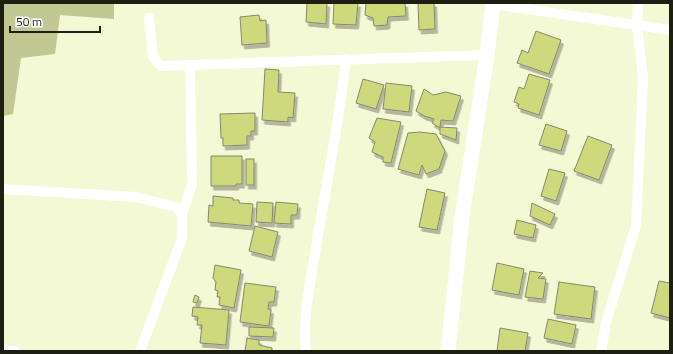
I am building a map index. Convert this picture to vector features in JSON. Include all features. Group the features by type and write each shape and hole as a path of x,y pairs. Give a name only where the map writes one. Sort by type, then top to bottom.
{"street":[{"path":"601,351 606,323 636,225 643,78 637,25 638,3"},
{"path":"448,351 462,217 487,55 493,4 670,30"},
{"path":"149,18 153,57 161,66 487,55"},
{"path":"306,351 304,336 311,278 324,195 340,115 346,59"},
{"path":"140,351 182,238 182,214 192,184 190,65"},
{"path":"3,189 136,196 176,207 182,214"},
{"path":"3,350 15,351"}],"green space":[{"path":"3,3 114,3 114,19 60,15 55,54 21,58 13,114 3,116"}],"building":[{"path":"307,3 327,3 326,24 306,22"},
{"path":"334,3 358,3 356,25 333,24"},
{"path":"366,3 405,3 406,16 388,17 387,25 374,26 373,18 365,15"},
{"path":"418,3 434,3 435,29 419,30"},
{"path":"259,15 260,21 266,20 267,43 242,45 240,17"},
{"path":"536,31 561,40 549,74 517,63 522,50 528,53"},
{"path":"265,69 279,70 278,92 295,93 293,118 288,117 288,122 262,120"},
{"path":"529,74 550,80 539,115 518,108 519,104 514,102 519,87 524,89"},
{"path":"363,79 384,85 376,109 356,103"},
{"path":"386,83 412,86 409,112 383,109"},
{"path":"424,89 433,95 446,92 461,96 453,121 441,120 440,127 438,127 432,123 434,119 424,116 416,111"},
{"path":"255,113 255,131 251,131 251,136 247,136 247,145 223,146 223,138 221,138 220,114"},
{"path":"377,118 401,122 391,163 383,162 383,157 372,152 375,142 369,138"},
{"path":"546,124 567,131 561,151 539,145"},
{"path":"440,127 457,128 456,140 440,134"},
{"path":"420,132 436,134 445,151 439,169 426,174 422,165 419,175 398,169 408,133"},
{"path":"588,136 612,145 599,180 574,171"},
{"path":"211,156 242,156 242,184 236,184 236,186 211,186"},
{"path":"246,159 254,159 254,185 246,185"},
{"path":"549,169 565,173 556,201 541,196"},
{"path":"427,189 445,193 437,230 419,227"},
{"path":"213,196 233,198 233,200 239,200 239,203 253,204 251,226 208,222 209,205 213,206"},
{"path":"257,202 273,203 272,223 256,222"},
{"path":"276,202 298,204 297,215 291,215 291,224 274,223"},
{"path":"532,203 555,214 550,225 530,216"},
{"path":"517,220 536,225 533,238 514,234"},
{"path":"255,226 278,232 272,257 249,251"},
{"path":"497,263 524,269 519,295 492,290"},
{"path":"215,265 241,270 234,308 219,305 220,297 217,297 218,291 215,290 216,282 213,278"},
{"path":"530,271 543,273 538,278 546,279 543,299 525,297"},
{"path":"659,281 670,283 670,318 651,313"},
{"path":"559,282 595,287 591,319 554,314"},
{"path":"245,283 276,287 274,302 269,302 268,309 271,310 269,326 240,322"},
{"path":"195,295 199,297 197,303 193,302"},
{"path":"193,307 229,310 226,345 200,343 202,325 197,325 198,317 192,316"},
{"path":"548,319 576,325 572,344 544,338"},
{"path":"249,327 274,328 273,337 249,336"},
{"path":"500,328 528,333 525,351 497,351"},
{"path":"247,338 259,340 259,345 272,348 272,351 245,351"}]}
